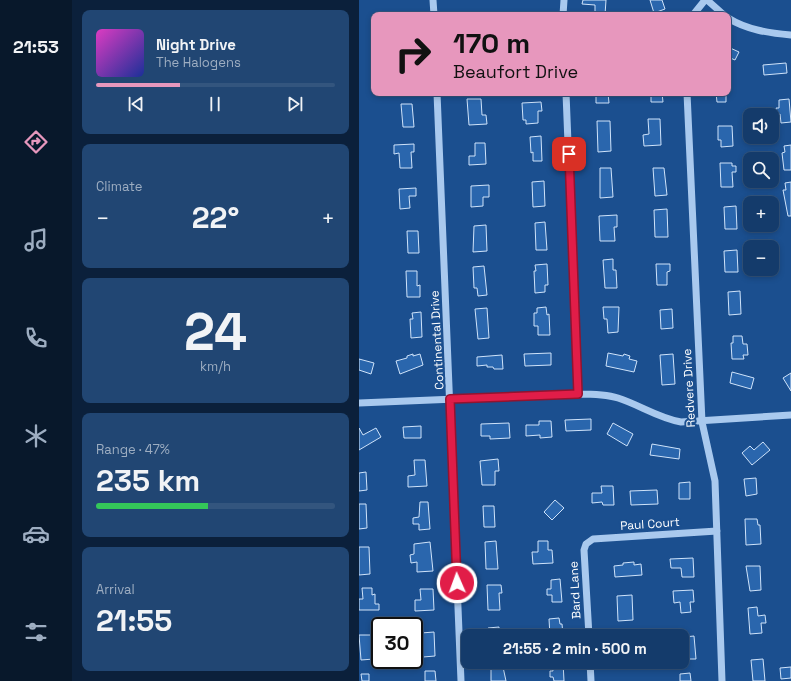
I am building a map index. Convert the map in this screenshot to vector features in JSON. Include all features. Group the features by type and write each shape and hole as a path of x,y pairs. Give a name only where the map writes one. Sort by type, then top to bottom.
{"street":[{"path":"433,0 434,12"},
{"path":"563,12 564,0"},
{"path":"696,12 706,0 720,12"},
{"path":"731,20 753,29 791,35"},
{"name":"Continental Drive","path":"437,96 461,681"},
{"path":"566,96 578,394"},
{"name":"Redvere Drive","path":"687,96 702,422 715,481 722,681"},
{"path":"359,403 578,394 602,395 618,398 666,419 681,422 702,422 791,415"},
{"name":"Paul Court","path":"586,544 593,539 717,531"},
{"name":"Bard Lane","path":"586,544 589,629"},
{"path":"590,669 591,681"}],"building":[{"path":"583,0 606,0 605,12 595,12 595,5 582,4"},
{"path":"650,0 662,0 665,9 654,12"},
{"path":"731,48 739,52 735,60 731,58"},
{"path":"786,63 787,73 764,75 763,65"},
{"path":"596,96 608,96 609,103 596,103"},
{"path":"651,96 662,96 663,102 651,102"},
{"path":"716,96 726,96 726,102 717,102"},
{"path":"467,99 481,99 482,115 486,115 487,124 469,125"},
{"path":"789,99 791,122 781,123 779,114 779,100"},
{"path":"541,102 542,111 538,111 538,123 526,124 526,120 523,120 522,103"},
{"path":"401,104 412,104 414,127 403,127"},
{"path":"648,119 660,119 661,145 644,146 643,135 649,134"},
{"path":"597,121 610,121 611,151 598,152"},
{"path":"718,126 732,126 733,146 721,147 721,140 718,140"},
{"path":"541,136 542,161 533,161 530,137"},
{"path":"475,143 485,143 486,164 469,165 469,156 475,156"},
{"path":"414,144 414,152 411,152 412,168 400,168 399,153 394,154 394,145"},
{"path":"791,145 791,170 784,170 782,153 785,152 784,146"},
{"path":"720,163 732,163 732,166 736,166 736,172 732,172 733,187 721,187"},
{"path":"600,168 611,168 613,197 600,198"},
{"path":"653,168 664,168 667,195 655,196"},
{"path":"544,181 545,206 533,207 532,182"},
{"path":"791,182 791,216 788,216 783,190 786,190 785,183"},
{"path":"489,185 489,197 483,197 483,206 471,207 471,186"},
{"path":"416,188 416,196 409,196 410,208 400,209 399,189"},
{"path":"736,206 737,229 725,229 724,207"},
{"path":"667,209 668,237 655,237 654,210"},
{"path":"617,215 617,227 614,227 615,241 600,241 599,216"},
{"path":"545,222 547,250 536,250 535,223"},
{"path":"486,225 487,251 473,252 474,226"},
{"path":"407,231 418,231 419,253 408,253"},
{"path":"737,250 738,272 725,272 724,251"},
{"path":"613,259 613,270 616,270 617,288 605,288 603,260"},
{"path":"547,264 548,285 545,285 545,292 535,293 535,265"},
{"path":"656,264 670,264 670,271 667,272 667,285 657,285"},
{"path":"484,266 487,295 478,296 477,288 474,288 473,267"},
{"path":"406,271 417,271 417,286 420,285 420,297 407,297"},
{"path":"740,291 741,314 729,315 728,292"},
{"path":"546,307 547,315 549,314 550,335 538,335 538,326 534,326 534,313 537,313 537,308"},
{"path":"603,307 619,307 618,332 608,333 607,319 604,319"},
{"path":"487,308 489,338 478,339 475,309"},
{"path":"672,309 673,328 661,329 660,310"},
{"path":"421,312 422,337 411,338 410,319 413,319 412,313"},
{"path":"733,336 742,336 743,344 747,344 748,355 743,355 744,359 732,359 731,343 733,343"},
{"path":"551,353 551,365 525,366 524,354"},
{"path":"608,353 623,356 624,354 630,356 629,359 637,361 634,372 606,366"},
{"path":"413,354 413,356 420,354 423,365 400,374 396,361 407,358 407,356"},
{"path":"673,354 675,384 662,385 660,355"},
{"path":"502,355 503,369 494,369 493,367 487,367 487,365 477,366 477,357"},
{"path":"359,359 374,363 371,374 359,370"},
{"path":"732,372 754,378 751,389 730,383"},
{"path":"791,373 791,391 783,378"},
{"path":"591,419 591,430 566,431 565,420"},
{"path":"539,421 551,421 552,437 540,438 540,435 526,436 526,425 539,425"},
{"path":"509,423 510,438 490,439 490,436 481,436 481,424"},
{"path":"613,423 633,434 627,446 607,434"},
{"path":"421,426 421,438 404,438 403,427"},
{"path":"359,428 363,435 376,428 381,437 359,450"},
{"path":"763,442 770,450 752,465 742,453 750,446 754,450"},
{"path":"652,444 680,449 679,459 650,455"},
{"path":"498,459 499,471 495,471 495,485 482,485 480,461"},
{"path":"414,460 425,460 427,486 408,487 408,476 415,475"},
{"path":"366,472 367,490 359,491 359,473"},
{"path":"756,478 757,494 746,496 744,479"},
{"path":"690,482 690,499 679,499 679,483"},
{"path":"601,486 613,486 614,505 603,505 602,502 592,503 592,493 602,493"},
{"path":"657,490 658,504 631,505 630,491"},
{"path":"555,500 564,508 552,520 544,512"},
{"path":"420,502 428,502 430,529 419,530 419,524 413,524 413,518 419,517"},
{"path":"359,504 366,504 367,528 359,529"},
{"path":"483,506 494,506 495,527 484,527"},
{"path":"745,519 757,519 758,525 760,525 761,544 746,545"},
{"path":"496,541 498,569 486,569 485,542"},
{"path":"538,541 548,541 548,550 552,550 553,563 533,564 532,552 538,552"},
{"path":"430,542 433,571 417,572 417,562 411,563 410,555 414,554 414,544"},
{"path":"359,547 369,547 370,574 359,575"},
{"path":"693,558 694,577 682,577 681,568 671,568 670,559"},
{"path":"634,562 634,565 641,564 642,575 615,577 614,566"},
{"path":"746,566 760,566 761,590 750,591"},
{"path":"560,579 562,602 552,602 552,595 547,595 547,589 551,589 551,580"},
{"path":"487,585 501,585 502,593 499,593 500,610 488,610"},
{"path":"362,588 372,588 372,595 375,594 375,604 379,604 379,610 359,610 359,599 363,599"},
{"path":"420,589 433,589 434,610 415,611 415,600 421,600"},
{"path":"693,590 694,602 690,602 691,612 681,613 680,602 674,603 673,591"},
{"path":"632,595 633,620 618,621 617,596"},
{"path":"757,607 758,616 765,615 766,623 761,623 762,633 750,634 748,608"},
{"path":"559,618 562,629 550,629 549,619"},
{"path":"499,627 499,629 488,629"},
{"path":"434,632 435,656 423,657 423,633"},
{"path":"359,635 371,635 371,659 361,660"},
{"path":"689,636 694,636 696,659 689,659"},
{"path":"763,659 765,681 753,681 751,660"},
{"path":"791,667 791,678 781,679 780,668"},
{"path":"491,669 503,669 506,681 491,681"},
{"path":"553,669 563,669 564,681 554,681 553,677 550,677 550,671 553,671"},
{"path":"425,671 435,671 436,681 425,681"},
{"path":"690,673 691,681 680,681 680,674"},
{"path":"361,674 369,674 369,681 362,681"}],"route":[{"path":"457,583 450,399 578,394 569,154"}]}
